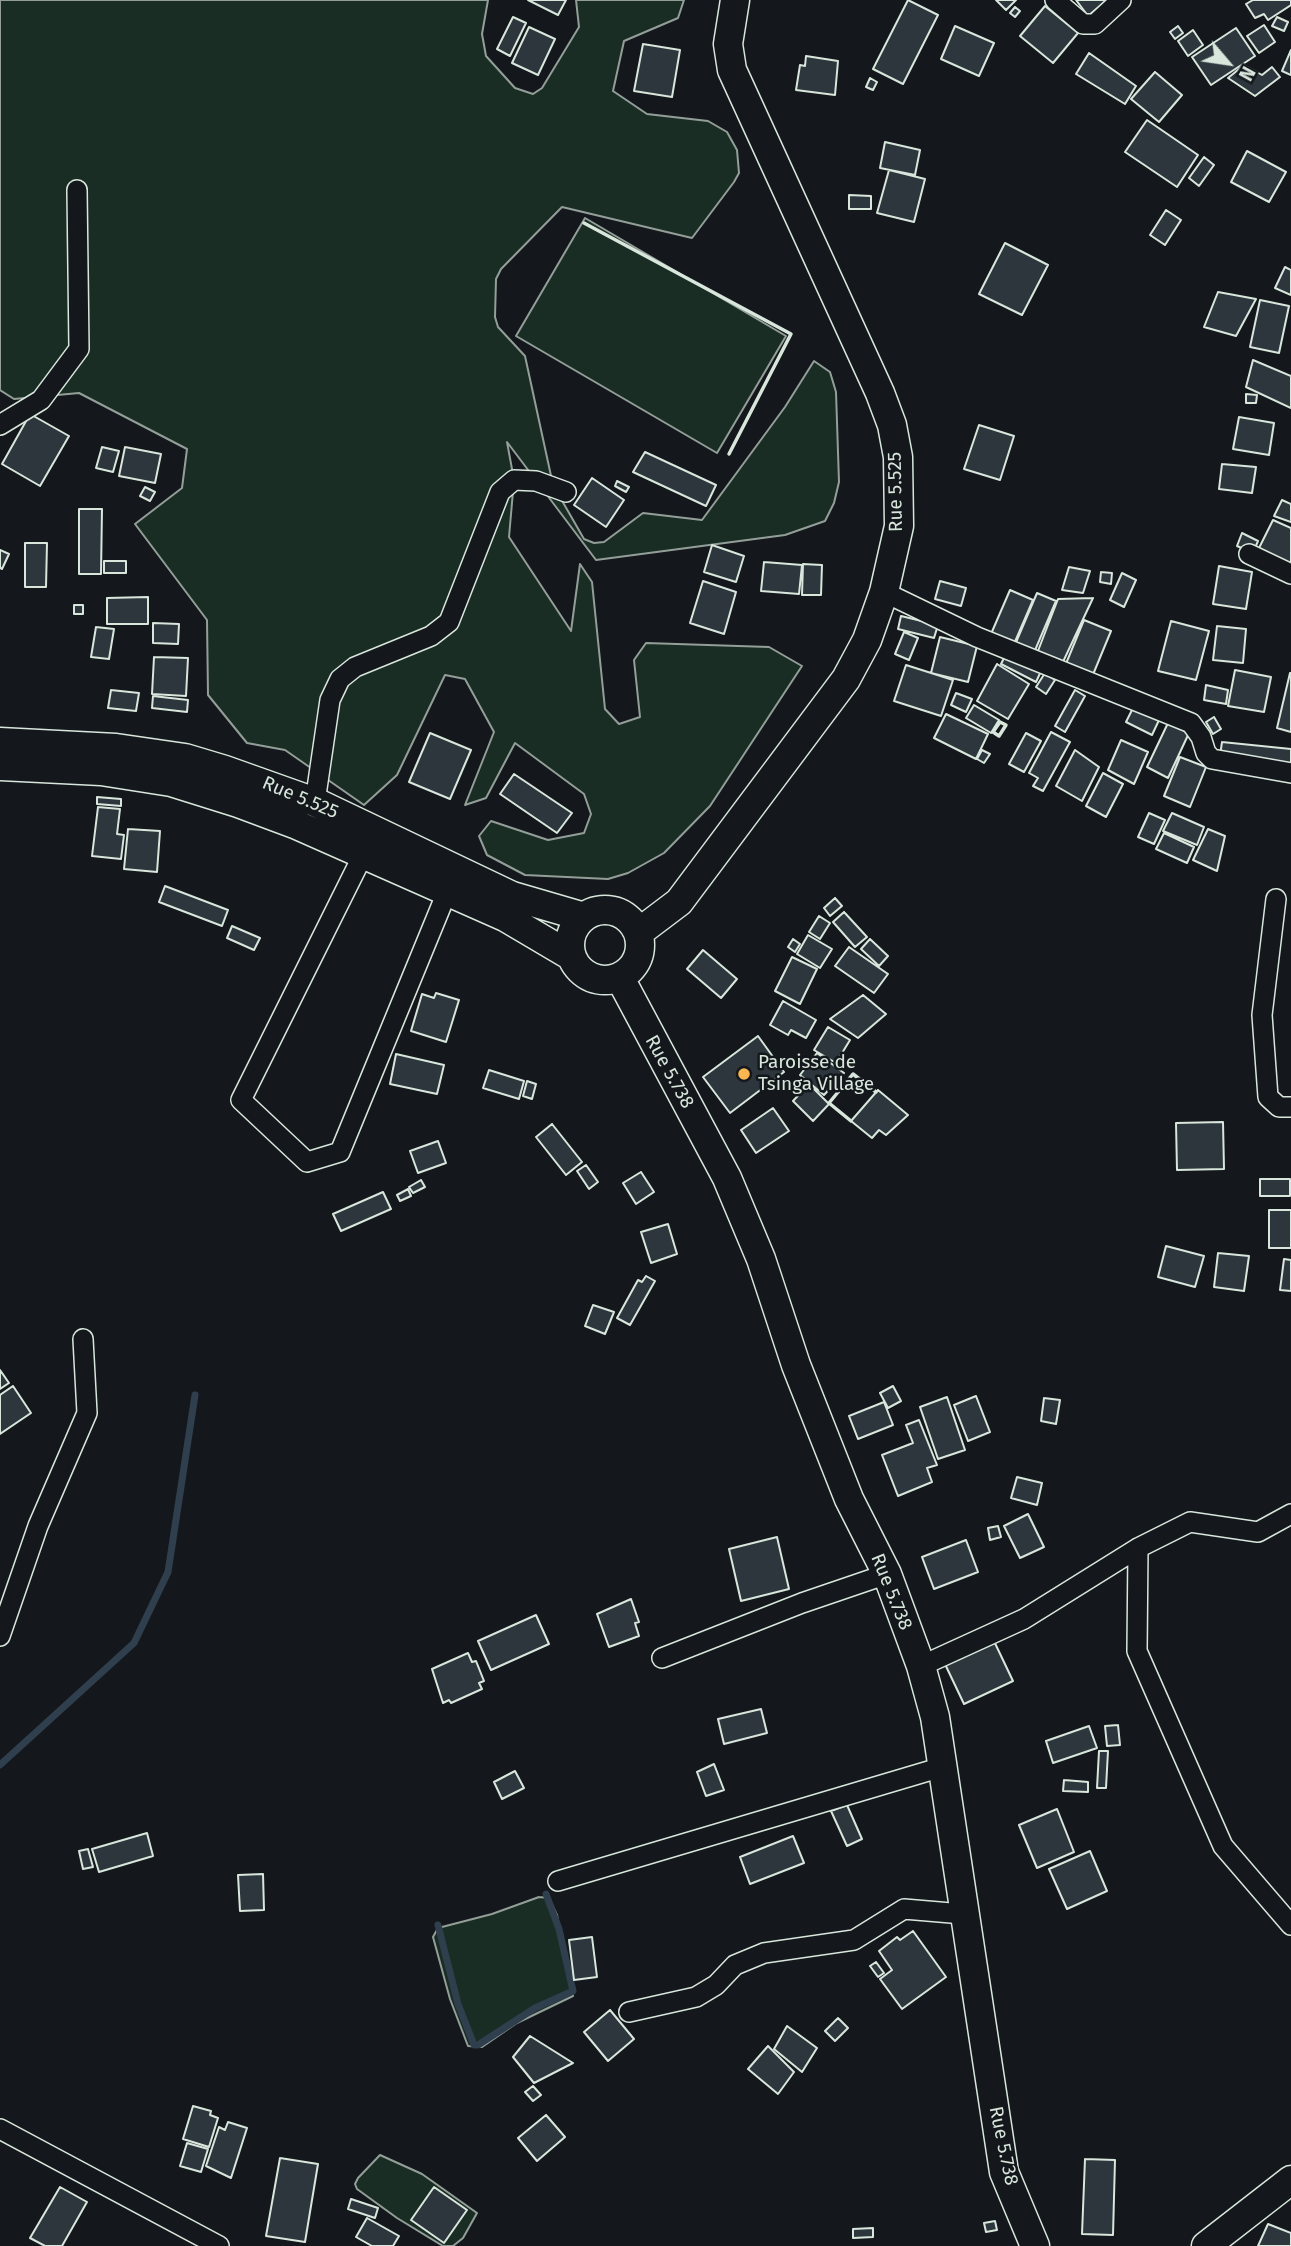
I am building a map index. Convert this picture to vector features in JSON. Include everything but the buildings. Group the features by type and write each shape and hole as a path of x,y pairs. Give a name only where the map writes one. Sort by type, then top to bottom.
{"street":[{"name":"Rue 5.525","path":"638,933 679,902 846,679 867,640 884,592 899,526 898,457 892,425 854,331 732,71 728,44 735,0"},
{"path":"1055,0 1083,24 1095,24 1121,0"},
{"path":"0,425 41,400 79,349 77,190"},
{"path":"315,802 330,700 340,679 355,667 431,636 449,622 489,514 500,492 514,480 536,481 566,492"},
{"path":"1249,554 1291,574"},
{"path":"884,592 977,637 1191,723 1212,760 1291,774"},
{"name":"Rue 5.525","path":"0,742 105,747 185,758 260,781 315,802 512,896 584,917"},
{"name":"Rue 5.525","path":"0,766 101,771 171,782 297,825 505,918 571,956"},
{"path":"363,855 240,1100 307,1162 340,1152 447,892"},
{"path":"1276,898 1262,1015 1268,1097 1279,1107 1291,1107"},
{"path":"604,910 625,916 638,933 639,954 629,972 620,978 597,981 586,976 571,956 571,935 584,917 604,910"},
{"name":"Rue 5.738","path":"620,978 727,1178 761,1259 796,1365 849,1499 887,1574 920,1666 934,1717 1004,2172 1035,2246"},
{"path":"0,1636 38,1526 87,1413 83,1339"},
{"path":"920,1666 1024,1619 1138,1548 1190,1521 1258,1532 1291,1514"},
{"path":"1138,1548 1137,1651 1223,1846 1291,1925"},
{"path":"662,1658 802,1603 887,1574"},
{"path":"558,1881 942,1767"},
{"path":"629,2012 696,1997 716,1985 735,1965 764,1953 854,1940 904,1909 963,1914"},
{"path":"0,2129 219,2246"},
{"path":"1206,2246 1291,2180"}],"green space":[{"path":"0,0 488,0 482,34 486,56 515,88 533,94 542,88 579,27 576,0 684,0 678,18 624,41 613,91 647,114 708,121 727,132 737,150 739,173 734,182 692,238 562,207 501,269 496,279 495,317 498,327 525,356 553,485 584,539 594,543 604,542 643,513 702,520 785,407 814,361 830,372 836,392 839,482 834,503 825,521 785,535 596,560 507,442 514,480 509,537 571,631 580,564 592,582 605,709 619,724 640,717 634,660 646,643 769,647 802,666 710,806 664,853 628,873 608,879 525,875 487,855 479,836 491,821 548,840 584,833 591,814 584,794 515,743 486,798 465,805 494,732 465,679 445,675 397,775 364,805 285,750 247,743 208,695 207,620 135,524 182,488 187,449 79,393 14,399 0,390"},
{"path":"585,218 786,336 717,453 516,336"},
{"path":"539,1897 549,1898 557,1915 573,1996 517,2023 482,2047 468,2046 450,1999 433,1937 438,1928 492,1914"},
{"path":"380,2155 422,2174 477,2213 463,2238 453,2246 443,2246 357,2189 355,2184 358,2178"}],"waterway":[{"path":"0,1765 134,1643 168,1572 195,1395"},
{"path":"438,1925 458,2004 474,2045 478,2045 535,2008 573,1991 559,1929 546,1894"}],"wall":[{"path":"584,223 791,334 729,454"},
{"path":"1000,722 1006,725 999,736 993,732 1000,722"},
{"path":"851,1121 829,1103 853,1074 876,1092"}],"place":[{"name":"Paroisse de Tsinga Village","path":"744,1074"}]}
